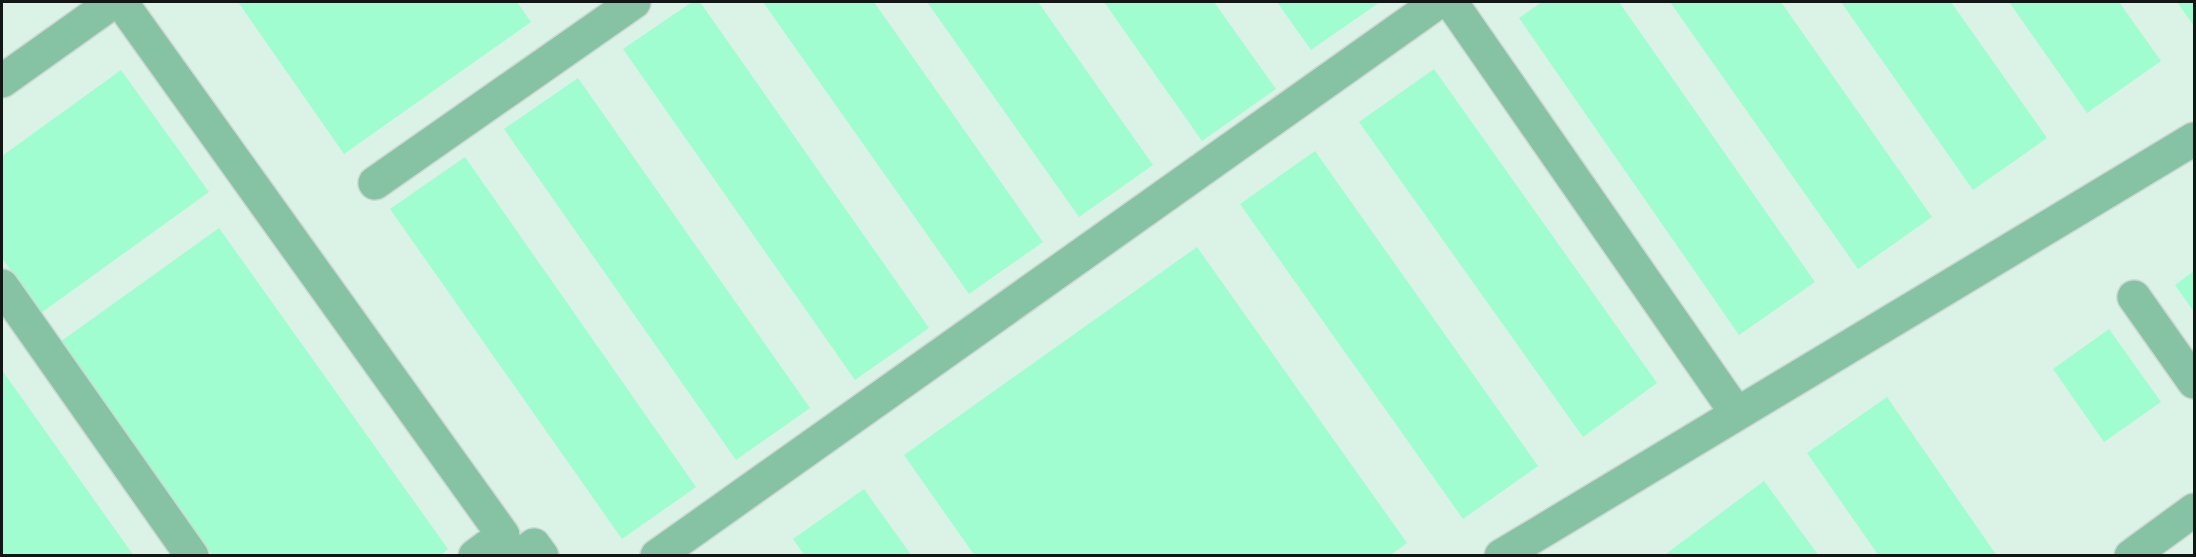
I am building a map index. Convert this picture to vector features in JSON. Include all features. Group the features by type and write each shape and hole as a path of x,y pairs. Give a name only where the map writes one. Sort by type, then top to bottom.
{"lane":[{"path":"2,81 113,2"},
{"path":"121,2 503,535 476,555"},
{"path":"375,183 634,2"},
{"path":"657,555 1438,2"},
{"path":"1451,2 1737,414"},
{"path":"1501,555 2194,139"},
{"path":"2,286 192,555"},
{"path":"2134,297 2194,382"},
{"path":"2131,555 2194,510"},
{"path":"520,555 534,545 542,555"}],"shaded area":[{"path":"2,2 2194,2 2194,555 2,555"}],"building":[{"path":"238,2 517,2 531,22 344,154"},
{"path":"692,2 700,2 929,328 855,380 623,49"},
{"path":"763,2 874,2 1043,242 969,294"},
{"path":"927,2 1038,2 1153,165 1079,217"},
{"path":"1104,2 1214,2 1276,89 1202,141"},
{"path":"1277,2 1380,2 1311,50"},
{"path":"1542,2 1619,2 1815,282 1739,335 1519,18"},
{"path":"1670,2 1781,2 1932,217 1858,269"},
{"path":"1841,2 1951,2 2047,138 1973,190"},
{"path":"2009,2 2119,2 2161,61 2087,113"},
{"path":"2177,2 2194,2 2194,26"},
{"path":"1434,69 1657,383 1583,437 1359,122"},
{"path":"121,70 209,192 41,313 2,258 2,156"},
{"path":"578,78 810,408 736,460 504,129"},
{"path":"1315,151 1538,466 1463,519 1240,204"},
{"path":"465,157 696,487 622,539 390,209"},
{"path":"219,228 448,549 440,556 213,556 60,342"},
{"path":"1197,247 1407,543 1389,556 975,556 904,455"},
{"path":"2194,271 2194,312 2175,285"},
{"path":"2109,329 2161,402 2104,442 2053,369"},
{"path":"2,370 134,556 2,556"},
{"path":"1887,397 1997,556 1879,556 1807,453"},
{"path":"1764,481 1819,556 1663,556"},
{"path":"864,489 912,556 805,556 793,539"}]}
